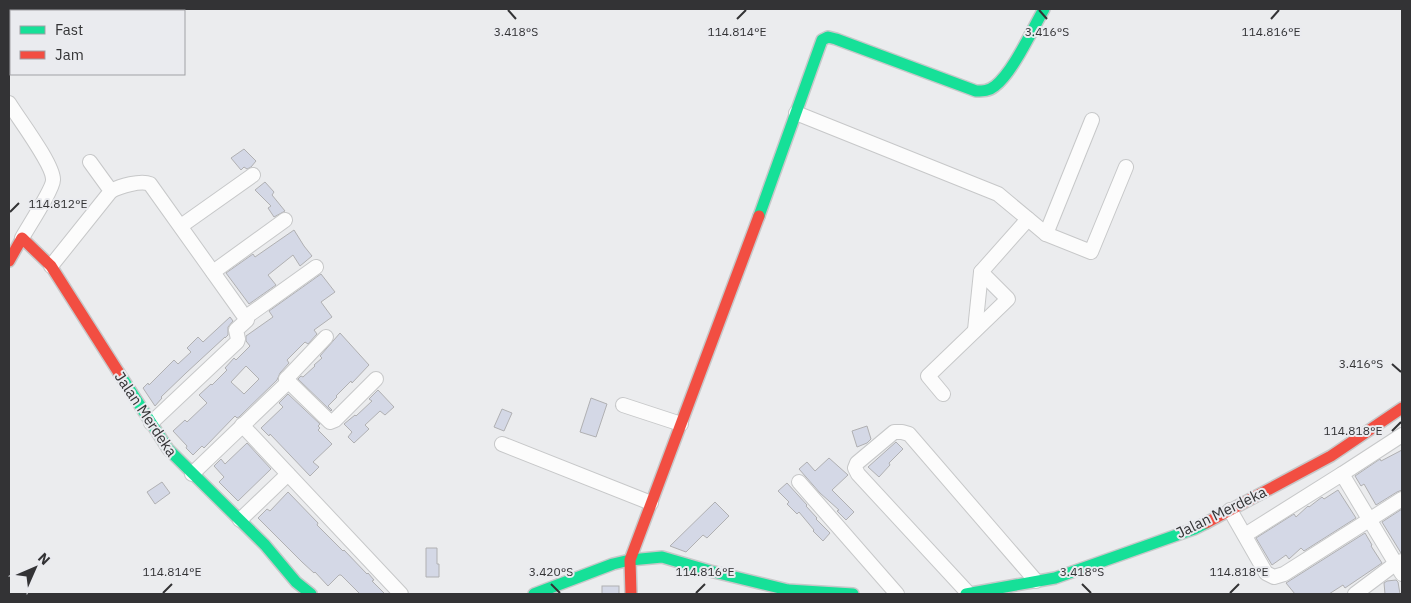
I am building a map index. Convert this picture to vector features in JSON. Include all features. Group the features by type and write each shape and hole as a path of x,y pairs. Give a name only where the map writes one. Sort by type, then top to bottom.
{"street":[{"path":"631,594 630,560 743,259 822,40 828,37 976,91 988,90 996,85 1006,74 1044,9"},
{"path":"9,103 51,167 53,180 45,199 9,261"},
{"path":"796,113 998,194 1046,234 1090,252 1126,168"},
{"path":"1046,234 1092,120"},
{"path":"90,162 111,191"},
{"path":"181,226 253,175"},
{"path":"51,266 111,191 119,187 143,183 150,184 246,317"},
{"path":"975,330 981,272 1028,219"},
{"path":"213,272 284,220"},
{"name":"Jalan Merdeka","path":"22,238 51,266 172,454 265,545 296,582 311,594"},
{"path":"151,424 237,342 236,330 247,320 246,317 316,267"},
{"path":"943,394 928,376 1008,299 981,272"},
{"path":"192,474 287,383 286,379 326,337"},
{"path":"287,383 291,384 330,422 376,380"},
{"path":"623,405 681,424"},
{"name":"Jalan Merdeka","path":"967,594 1055,578 1194,529 1331,456 1402,408"},
{"path":"242,425 401,594"},
{"path":"967,594 858,474 855,468 857,463 894,432 909,434 1036,582"},
{"path":"1244,535 1402,435"},
{"path":"502,444 651,503"},
{"path":"240,520 288,474"},
{"path":"1342,474 1369,521 1400,566 1355,594"},
{"path":"799,482 897,594"},
{"path":"1230,510 1266,573 1274,577 1284,574 1402,499"},
{"path":"534,594 612,564 662,557 710,571 801,593 853,594"}],"building":[{"path":"244,149 256,161 251,167 247,169 244,167 241,170 231,158"},
{"path":"265,182 274,192 272,195 285,211 274,217 268,208 271,206 255,190"},
{"path":"294,230 312,256 300,266 293,255 268,275 276,285 249,304 226,273 253,254 255,257"},
{"path":"321,274 335,292 321,302 332,317 314,330 317,334 308,344 305,342 287,360 289,363 280,373 277,380 239,417 235,416 204,448 202,446 193,455 173,431 185,420 187,422 207,403 199,395 227,370 225,368 234,358 236,360 250,346 246,341 246,336 273,317 269,311","holes":["246,366 259,379 244,394 231,382"]},
{"path":"230,317 233,321 228,327 228,335 161,397 155,406 143,388 148,383 149,385 174,360 178,364 191,352 187,348 198,337 203,342"},
{"path":"340,333 369,365 336,396 328,406 331,411 298,379 315,366 322,358 320,356"},
{"path":"378,390 394,407 385,415 380,411 365,425 369,429 354,443 348,437 352,432 344,424 372,401 369,399"},
{"path":"288,394 320,424 318,430 332,444 313,462 319,467 310,476 270,434 269,436 261,428 283,407 279,403"},
{"path":"591,398 607,404 596,437 580,432"},
{"path":"502,409 512,413 504,431 494,427"},
{"path":"867,426 871,439 857,447 852,431"},
{"path":"896,442 903,449 889,463 890,465 879,477 868,467"},
{"path":"247,443 271,469 238,501 219,482 224,477 214,466 221,459 225,464"},
{"path":"1402,450 1402,490 1376,505 1364,484 1361,486 1355,476 1380,459 1381,461"},
{"path":"829,458 848,475 832,490 854,512 846,520 837,511 839,510 820,493 799,469 807,462 815,471"},
{"path":"162,482 170,493 155,504 147,492"},
{"path":"787,483 830,533 823,541 799,512 797,514 787,504 789,502 778,491"},
{"path":"1338,490 1356,518 1304,551 1301,548 1289,559 1286,555 1272,565 1256,538 1294,514 1296,517 1322,497 1324,499"},
{"path":"288,492 318,523 317,525 368,573 374,580 372,581 385,594 360,594 341,575 328,586 258,518 267,509 270,511"},
{"path":"715,502 729,516 707,538 703,535 686,552 670,546"},
{"path":"1402,509 1402,552 1401,553 1382,522"},
{"path":"1365,533 1382,563 1345,588 1343,585 1329,594 1295,594 1286,583"},
{"path":"426,548 437,548 439,577 426,577"},
{"path":"1396,580 1400,594 1385,594 1384,583"},
{"path":"602,586 619,586 619,594 602,594"}],"traffic: fast":[{"path":"759,216 822,40 828,37 836,39 976,91 984,91 995,86 1009,71 1044,9"},
{"path":"119,373 168,449 265,545 296,582 311,594"},
{"path":"966,594 1055,578 1194,529 1206,523"},
{"path":"534,594 613,564 630,560 662,557 788,590 853,594"}],"traffic: jam":[{"path":"631,594 630,560 759,216"},
{"path":"9,261 22,238 51,266 119,373"},
{"path":"1206,523 1331,456 1402,408"}]}
